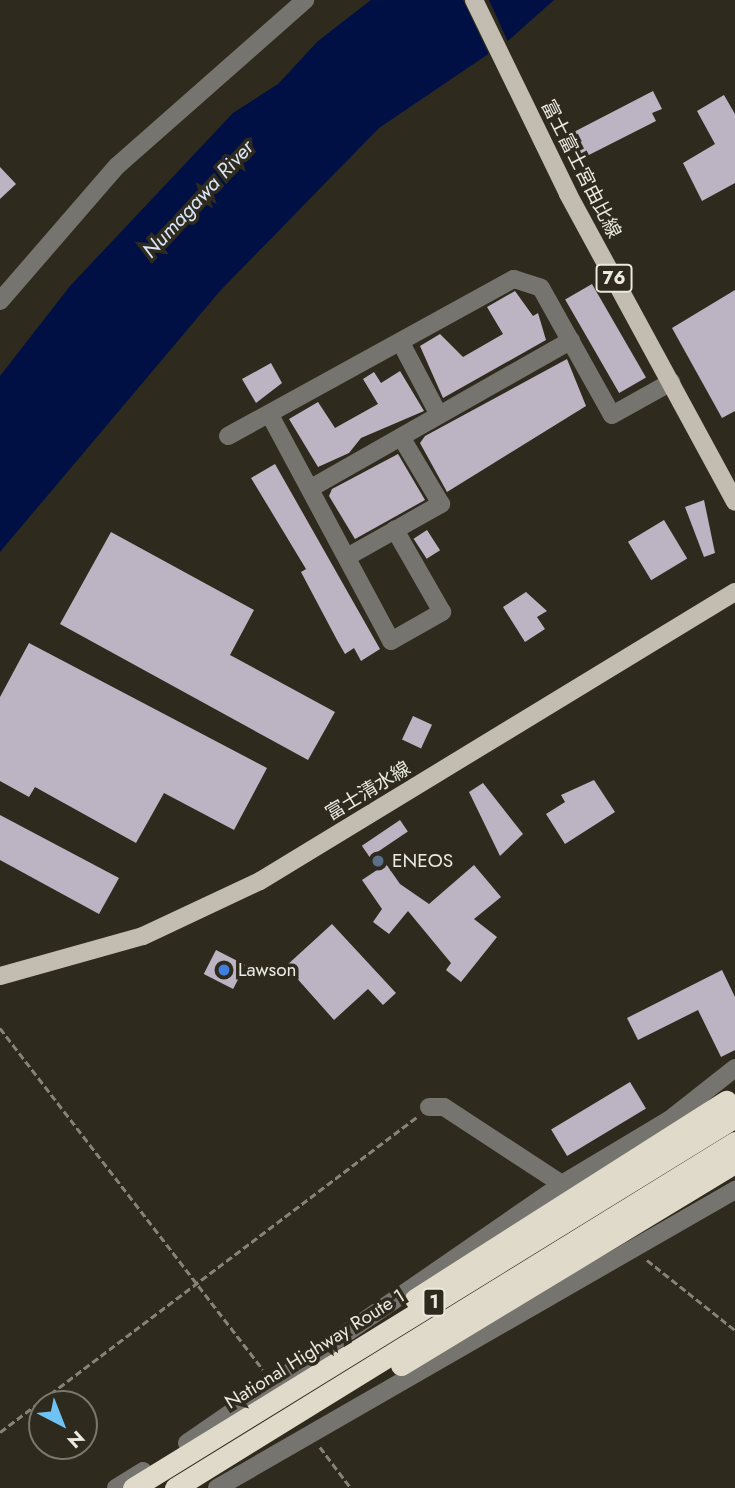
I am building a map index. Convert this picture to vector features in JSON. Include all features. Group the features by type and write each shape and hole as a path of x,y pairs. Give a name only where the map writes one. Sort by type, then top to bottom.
{"highway":[{"name":"National Highway Route 1","path":"133,1488 247,1417 461,1266 731,1109"},
{"name":"1","path":"175,1488 735,1142"},
{"name":"1","path":"254,1440 373,1381 735,1163"}],"main road":[{"name":"富士富士宮由比線","path":"474,0 498,51 735,502"},
{"name":"富士清水線","path":"0,976 143,936 260,881 735,592"}],"street":[{"path":"0,301 117,166 305,0"},
{"path":"228,436 271,417 514,279 530,279 541,288 612,415 671,382"},
{"path":"311,488 571,340"},
{"path":"401,343 439,415"},
{"path":"271,417 391,641 442,612 395,530"},
{"path":"347,557 441,503 401,438"},
{"path":"116,1488 565,1186 669,1120 735,1068"},
{"path":"429,1107 444,1107 565,1186"},
{"path":"217,1488 626,1243 735,1190"}],"path":[{"path":"0,1028 274,1384"},
{"path":"0,1432 429,1107"},
{"path":"626,1243 735,1330"},
{"path":"309,1433 351,1488"}],"water":[{"name":"Numagawa River","path":"371,0 554,0 509,40 379,128 220,291 0,552 0,376 70,286 233,113 278,84 318,41"}],"pier":[{"path":"463,0 489,0 508,42 490,57"}],"building":[{"path":"653,91 662,109 652,113 656,121 581,159 568,135"},
{"path":"724,95 735,114 735,183 702,201 683,163 715,144 697,111"},
{"path":"0,167 16,184 0,199"},
{"path":"592,284 646,378 619,393 565,300"},
{"path":"735,290 735,411 722,418 672,328"},
{"path":"515,291 533,316 538,313 546,340 443,398 420,346 440,334 463,357 503,334 487,307"},
{"path":"567,359 586,406 447,492 420,443 425,436"},
{"path":"271,363 282,383 256,403 242,379"},
{"path":"400,371 424,411 361,438 349,453 318,467 289,419 318,402 335,428 378,404 363,379 374,372 381,383"},
{"path":"398,454 425,500 355,539 329,496 332,489"},
{"path":"275,464 380,649 361,661 354,648 345,654 301,572 306,569 251,478"},
{"path":"704,500 715,553 704,557 685,507"},
{"path":"664,520 687,559 651,580 628,542"},
{"path":"427,530 440,550 427,559 414,539"},
{"path":"111,532 254,610 230,655 335,712 308,760 60,624"},
{"path":"526,592 547,611 537,617 545,629 525,642 503,607"},
{"path":"29,643 267,768 234,830 164,793 136,843 35,787 29,797 0,781 0,697"},
{"path":"413,716 432,725 421,748 402,740"},
{"path":"594,780 615,812 565,844 546,814 565,802 561,795"},
{"path":"483,783 523,834 500,856 469,792"},
{"path":"0,815 119,878 99,914 0,860"},
{"path":"400,820 408,832 370,857 362,846"},
{"path":"386,864 400,884 429,904 474,865 501,897 474,919 497,937 461,982 446,970 451,963 408,911 389,934 373,922 382,909 362,880"},
{"path":"332,924 396,993 383,1005 368,989 334,1020 286,966"},
{"name":"Lawson","path":"216,950 245,965 233,989 204,974"},
{"path":"722,970 735,997 735,1050 721,1057 698,1010 638,1040 627,1018"},
{"path":"630,1082 646,1109 567,1156 551,1129"}],"place":[{"name":"ENEOS","path":"378,861"},
{"name":"Lawson","path":"224,970"}]}
